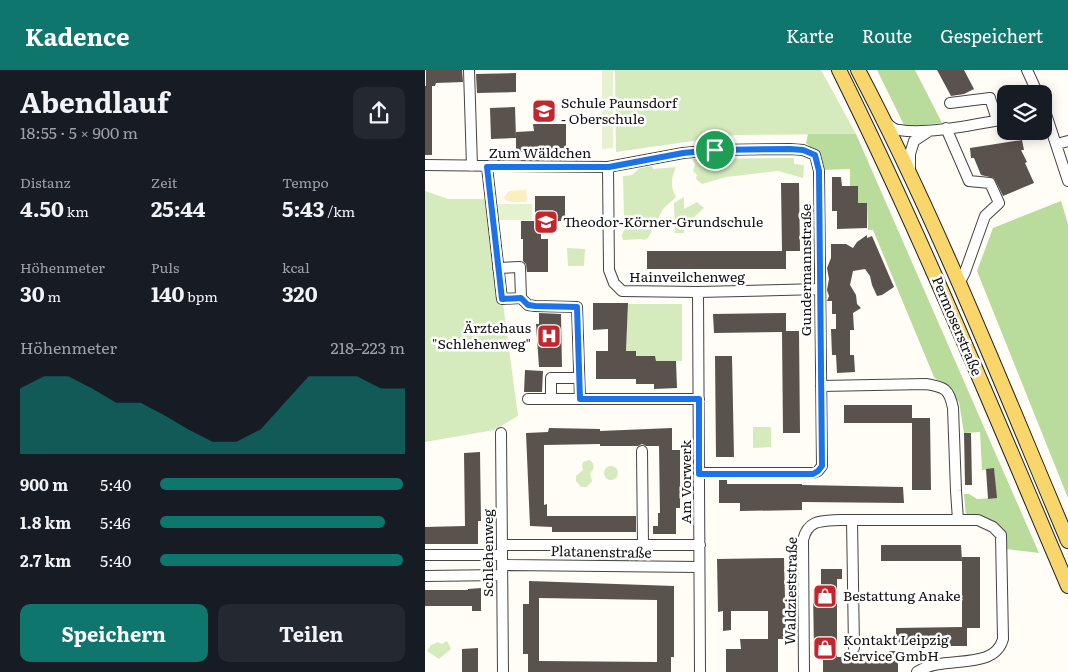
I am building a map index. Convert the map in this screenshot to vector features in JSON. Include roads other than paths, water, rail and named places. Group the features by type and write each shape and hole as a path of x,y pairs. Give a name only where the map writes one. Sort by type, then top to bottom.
{"main road":[{"name":"Permoserstraße","path":"839,70 880,152 916,231 1068,586"},
{"name":"Permoserstraße","path":"858,70 910,174 959,284 1068,541"}],"street":[{"name":"Zum Wäldchen","path":"469,70 472,166"},
{"path":"1027,70 1034,85"},
{"path":"950,103 990,98 997,110"},
{"path":"885,122 899,130 930,130 997,120"},
{"path":"946,128 969,181 991,182 999,204 985,216 959,284"},
{"path":"910,174 914,140 930,130"},
{"path":"1052,130 1068,181"},
{"path":"1057,144 1068,141"},
{"name":"Zum Wäldchen","path":"425,165 609,167 683,153 715,150 790,149 803,150 815,155"},
{"name":"Gundermannstraße","path":"699,474 813,474 822,466 819,171 815,155"},
{"path":"487,167 502,299 521,298"},
{"name":"Hainveilchenweg","path":"609,167 609,270 614,283 622,291 699,292 820,289"},
{"path":"498,268 520,266 521,298 528,305 577,307 580,399"},
{"name":"Am Vorwerk","path":"699,292 700,672"},
{"path":"551,399 551,378 579,378"},
{"path":"821,386 926,384 941,386 950,395 953,408 958,520 978,520 987,523 1001,536 1003,640 997,656 986,663 928,666 917,672"},
{"path":"528,399 699,399"},
{"name":"Schlehenweg","path":"501,433 503,672"},
{"name":"Platanenstraße","path":"642,451 643,545"},
{"path":"852,520 854,648"},
{"name":"Waldzieststraße","path":"804,672 803,549 806,530 809,526 820,522 852,520 958,520"},
{"name":"Platanenstraße","path":"425,576 502,560 643,545 700,545"},
{"name":"Platanenstraße","path":"425,556 699,567"}],"place":[{"name":"Schule Paunsdorf - Oberschule","path":"544,111"},
{"name":"Theodor-Körner-Grundschule","path":"546,222"},
{"name":"Ärztehaus \"Schlehenweg\"","path":"549,336"},
{"name":"Bestattung Anake","path":"825,596"},
{"name":"Kontakt Leipzig Service GmbH","path":"825,648"}]}
